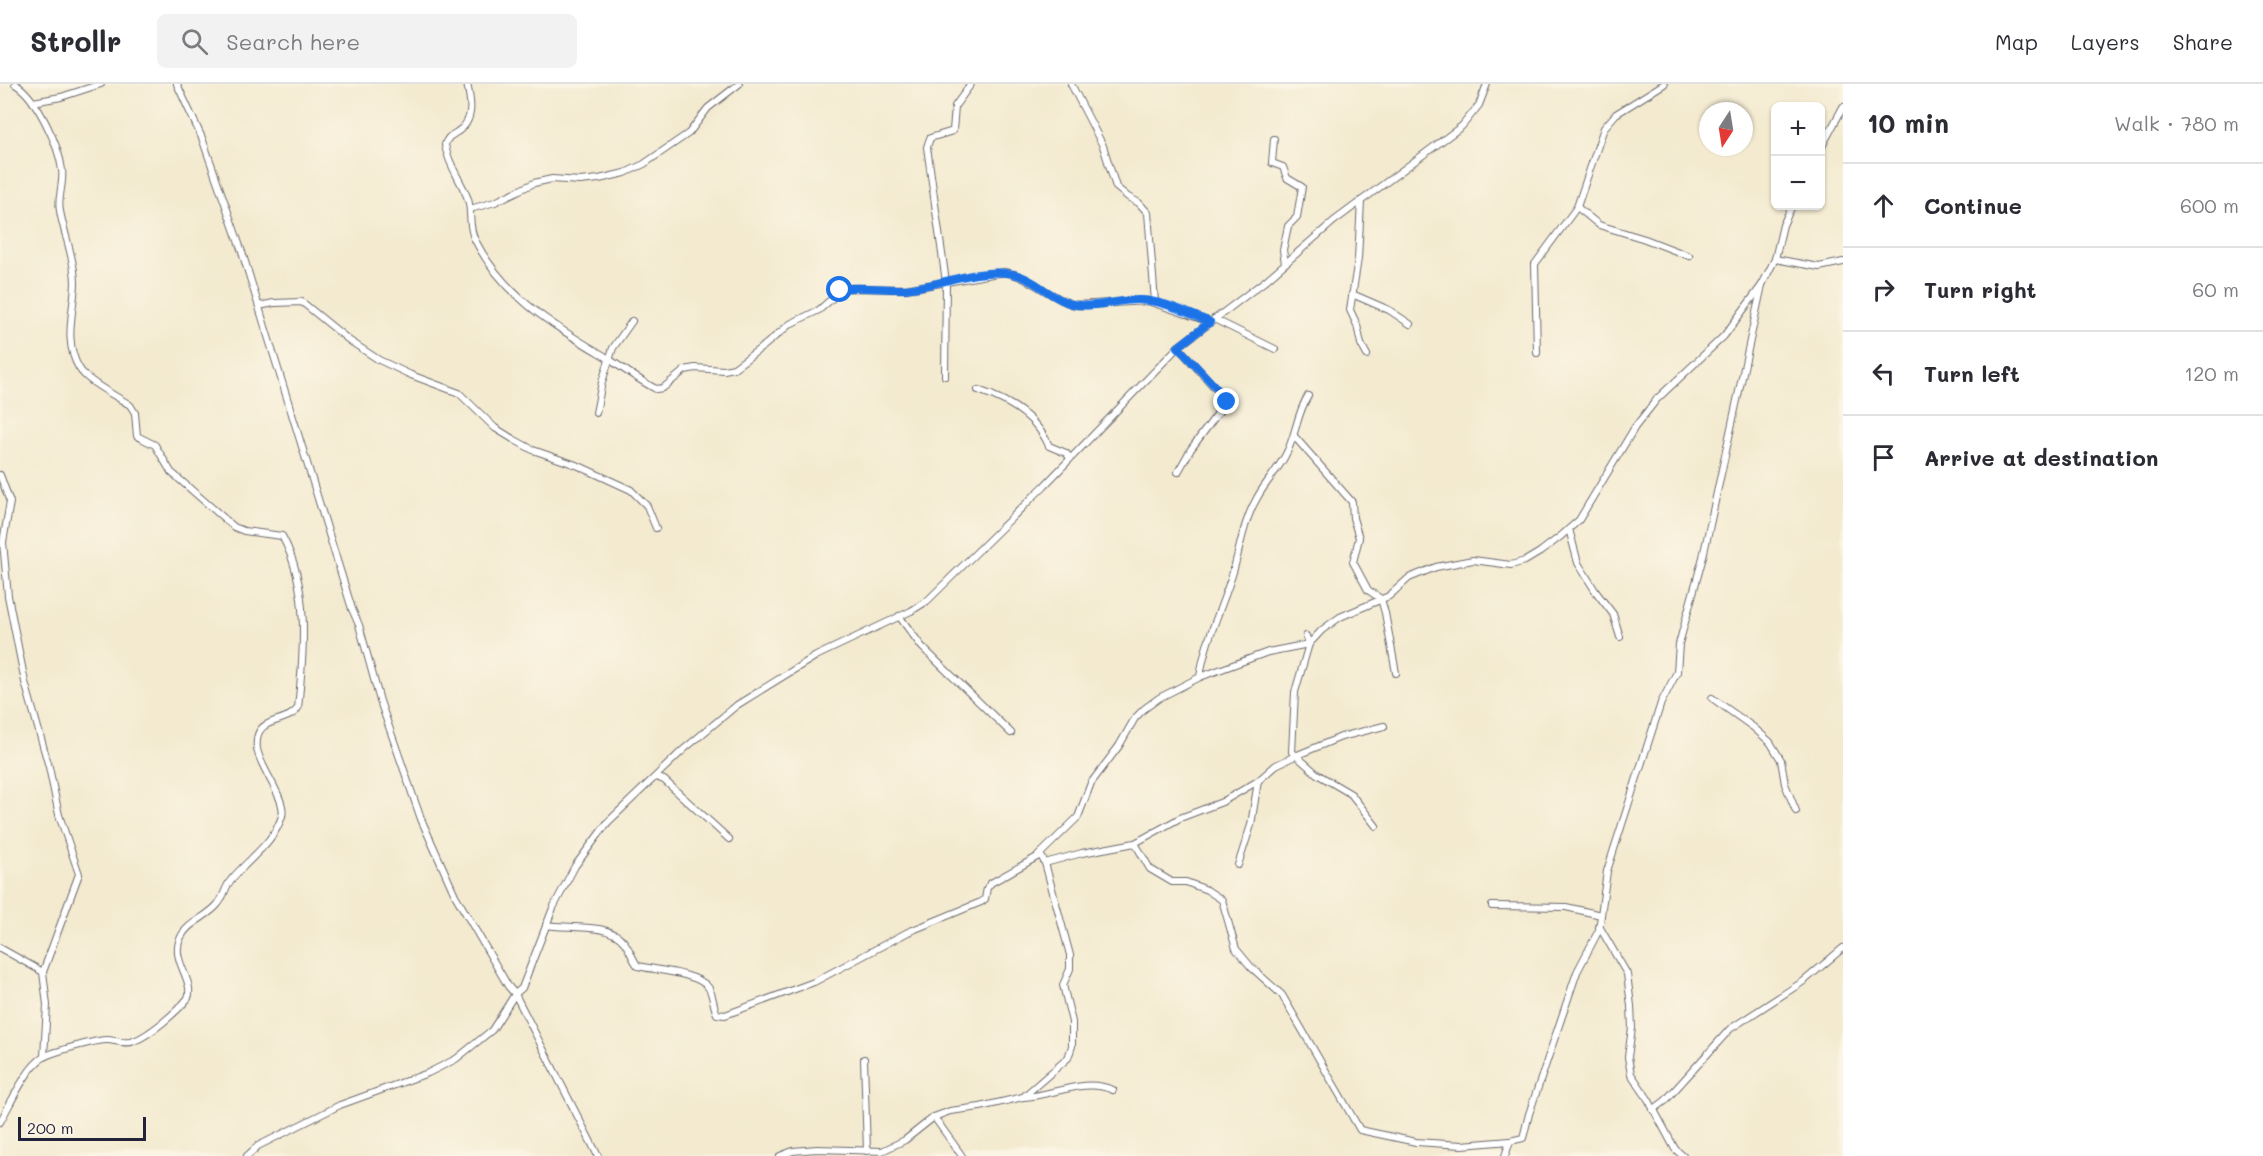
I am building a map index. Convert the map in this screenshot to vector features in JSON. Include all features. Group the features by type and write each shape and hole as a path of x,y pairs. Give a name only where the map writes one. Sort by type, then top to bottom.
{"street":[{"path":"0,1122 33,1066 44,1057 96,1041 134,1042 148,1033 188,998 190,990 178,956 181,935 218,905 227,886 264,846 282,815 282,808 257,751 257,739 266,724 298,708 302,622 298,580 282,536 244,531 234,527 171,472 155,445 137,436 135,413 130,405 84,374 74,359 70,329 74,274 59,208 62,170 57,148 33,102 22,88 15,84"},
{"path":"33,102 61,97 101,84"},
{"path":"177,84 202,138 259,306 351,609 359,625 380,701 421,819 455,895 508,986 515,994 598,1156"},
{"path":"467,84 471,100 470,114 463,128 448,137 445,145 470,209 471,229 475,240 492,267 523,302 546,320 652,388 660,390 685,370 734,368 789,324 819,310 843,288 906,289 1004,272 1019,275 1075,305 1136,300 1155,302 1212,320 1275,349"},
{"path":"470,209 495,202 534,183 552,179 580,181 599,179 634,168 657,156 689,133 708,108 739,84"},
{"path":"945,376 946,282 927,147 930,138 953,131 955,106 970,84"},
{"path":"1071,84 1102,146 1116,187 1139,203 1148,213 1155,302"},
{"path":"247,1156 258,1146 340,1105 428,1073 456,1059 492,1030 515,994 522,988 558,897 585,852 608,822 696,738 737,705 816,656 927,601 1178,347 1265,281 1361,201 1462,126 1479,105 1486,84"},
{"path":"1537,353 1535,264 1577,207 1604,128 1616,114 1664,84"},
{"path":"1825,142 1843,107"},
{"path":"1274,139 1272,163 1283,167 1287,178 1302,187 1298,217 1288,226 1283,250 1285,263"},
{"path":"1361,201 1358,259 1350,313 1357,325 1360,344 1367,354"},
{"path":"1577,207 1599,225 1689,256"},
{"path":"1376,826 1351,794 1317,774 1292,752 1295,692 1309,644 1322,630 1340,617 1389,596 1409,578 1436,567 1473,560 1511,565 1525,561 1540,552 1579,520 1635,427 1657,399 1724,336 1762,285 1774,259 1783,225 1790,210"},
{"path":"1774,259 1819,267 1843,262"},
{"path":"1136,843 1150,869 1172,882 1186,882 1207,890 1222,900 1236,949 1251,967 1282,995 1360,1130 1428,1142 1462,1145 1523,1138 1576,972 1599,926 1607,871 1661,703 1677,672 1679,644 1703,557 1762,285"},
{"path":"1352,294 1389,310 1410,324"},
{"path":"259,306 302,302 350,341 379,360 459,393 495,428 513,439 533,450 579,466 632,490 647,506 656,528"},
{"path":"596,413 602,382 613,348 632,321"},
{"path":"1178,347 1227,401 1191,449 1178,472"},
{"path":"978,390 1012,404 1044,433 1049,446 1066,453 1070,458"},
{"path":"1200,677 1203,652 1233,572 1242,535 1256,500 1285,456 1308,396"},
{"path":"1294,436 1352,502 1353,518 1359,538 1353,562 1368,590 1381,599 1396,673"},
{"path":"0,475 10,502 3,542 8,596 25,682 49,767 59,815 79,874 43,972 47,1005 44,1057"},
{"path":"1569,529 1578,563 1613,614 1620,637"},
{"path":"899,616 922,647 1011,733"},
{"path":"1306,636 1309,644"},
{"path":"546,925 580,926 613,934 623,941 638,966 679,974 709,987 717,1014 725,1015 814,982 908,932 974,906 985,899 987,888 992,883 1024,866 1040,854 1078,817 1091,783 1119,746 1135,718 1159,698 1200,677 1268,652 1309,644"},
{"path":"1712,698 1770,742 1781,760 1785,784 1796,811"},
{"path":"1046,863 1082,853 1136,843 1180,818 1222,802 1258,781 1276,765 1295,756 1341,737 1384,726"},
{"path":"656,777 664,780 729,839"},
{"path":"1238,865 1251,825 1258,781"},
{"path":"1023,1097 1068,1058 1072,1046 1071,1013 1063,985 1070,969 1070,955 1046,863 1040,854"},
{"path":"1492,906 1566,907 1601,915"},
{"path":"1599,926 1627,974 1632,1028 1628,1057 1631,1074 1675,1149 1683,1156"},
{"path":"0,948 43,972"},
{"path":"1653,1110 1665,1101 1730,1029 1804,981 1843,948"},
{"path":"864,1059 867,1151"},
{"path":"780,1156 794,1151 817,1149 882,1151 894,1147 934,1117 950,1111 1023,1097 1040,1096 1081,1085 1103,1086 1113,1090"},
{"path":"934,1117 962,1156"},
{"path":"1505,1156 1510,1141"}],"route":[{"path":"840,290 849,287 906,289 1004,272 1019,275 1075,305 1136,300 1155,302 1210,322 1178,347 1227,399 1227,402"}]}
